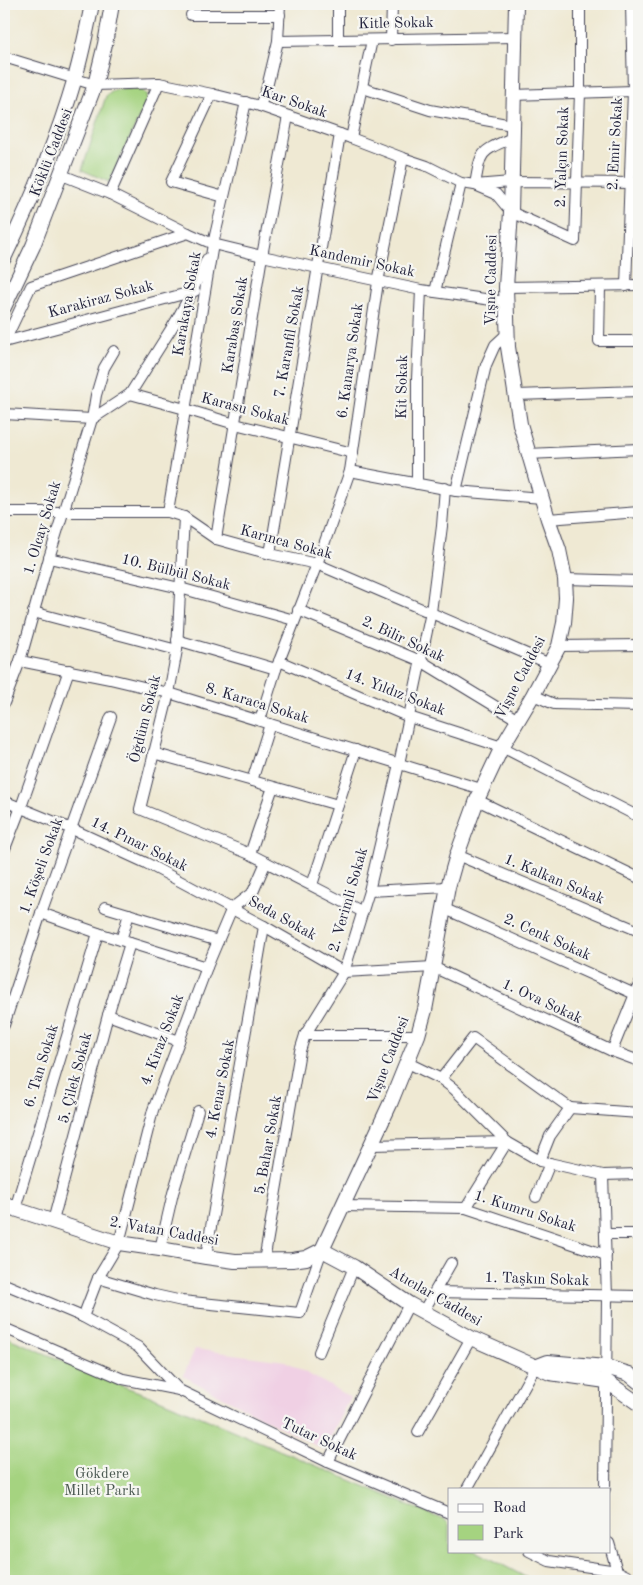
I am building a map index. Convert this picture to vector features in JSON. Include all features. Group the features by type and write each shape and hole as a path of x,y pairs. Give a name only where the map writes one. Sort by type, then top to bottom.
{"main road":[{"name":"Köklü Caddesi","path":"4,258 27,211 53,144 75,78 92,4"},
{"name":"Köklü Caddesi","path":"4,307 33,246 62,175 95,85 112,4"},
{"name":"Vişne Caddesi","path":"322,1250 371,1146 408,1063 418,1035 425,1010 448,887 457,855 479,794 502,747 559,646 564,623 565,579 559,550 520,424 508,333 506,287 516,4"},
{"name":"2. Vatan Caddesi","path":"10,1206 119,1243 206,1257 235,1261 292,1260 306,1258 322,1250"},
{"name":"Atıcılar Caddesi","path":"322,1250 354,1267 423,1312 471,1338 535,1367 550,1373 606,1374 636,1377"},
{"name":"Atıcılar Caddesi","path":"606,1374 639,1404"}],"street":[{"path":"260,106 267,87 278,41 280,4"},
{"path":"338,4 338,40"},
{"path":"391,40 392,4"},
{"name":"2. Yalçın Sokak","path":"510,212 575,241 580,92 580,4"},
{"name":"2. Emir Sokak","path":"626,286 634,184 634,91 631,4"},
{"path":"191,15 280,15"},
{"name":"Kitle Sokak","path":"278,41 516,37"},
{"path":"352,138 372,40"},
{"path":"4,57 95,85"},
{"path":"110,194 159,84"},
{"name":"Kar Sokak","path":"95,85 159,84 246,102 427,166 461,183 475,185 511,182 634,184"},
{"path":"362,88 430,110 512,132"},
{"path":"513,95 634,91"},
{"path":"212,94 171,182 224,196"},
{"name":"Karakaya Sokak","path":"168,512 213,244 246,102"},
{"name":"Karabaş Sokak","path":"216,539 262,256 288,116"},
{"path":"475,185 479,159 487,149 512,132"},
{"name":"7. Karanfil Sokak","path":"270,554 340,134"},
{"name":"6. Kanarya Sokak","path":"260,720 277,665 317,564 350,471 378,282 402,158"},
{"name":"Kandemir Sokak","path":"62,175 110,194 213,244 378,282 506,302"},
{"path":"435,292 461,183"},
{"name":"Kar Sokak","path":"475,185 496,194 510,212"},
{"path":"4,342 31,286 188,233"},
{"path":"4,414 92,419 130,394 192,292 213,244"},
{"path":"600,286 599,341 639,341"},
{"path":"506,287 639,286"},
{"name":"Karakiraz Sokak","path":"4,342 206,289"},
{"name":"Kit Sokak","path":"416,484 417,379 421,290"},
{"path":"456,491 486,365 495,345 508,333"},
{"name":"1. Olcay Sokak","path":"4,703 20,661 49,558 92,419 96,395 104,368 114,350"},
{"path":"516,395 639,391"},
{"name":"Karasu Sokak","path":"130,394 235,424 353,453"},
{"path":"528,454 639,449"},
{"path":"350,471 456,491 542,498"},
{"name":"2. Verimli Sokak","path":"305,1035 344,972 369,892 399,764 431,612 445,488"},
{"name":"Karınca Sokak","path":"4,512 168,512 184,517 216,539 270,554 317,564 550,664"},
{"path":"548,519 639,512"},
{"name":"Öğdüm Sokak","path":"184,517 177,645 169,693 140,809 250,854 363,912"},
{"name":"10. Bülbül Sokak","path":"49,558 296,615"},
{"path":"565,579 639,581"},
{"name":"14. Yıldız Sokak","path":"33,612 177,645 277,665 409,717 502,747 639,817"},
{"name":"2. Bilir Sokak","path":"296,615 421,661 518,720"},
{"path":"559,646 639,645"},
{"name":"8. Karaca Sokak","path":"20,661 169,693 399,764 479,794 639,878"},
{"path":"4,851 69,670"},
{"path":"533,695 554,704 639,706"},
{"name":"1. Köşeli Sokak","path":"4,1025 111,717"},
{"path":"252,781 270,724"},
{"path":"312,885 356,750"},
{"path":"153,753 338,805"},
{"path":"250,854 273,787"},
{"name":"14. Pınar Sokak","path":"4,801 72,829 146,863 232,908"},
{"name":"1. Kalkan Sokak","path":"457,855 639,931"},
{"name":"4. Kiraz Sokak","path":"83,1317 98,1278 119,1243 153,1110 207,967 232,908 253,892 266,862"},
{"path":"369,892 448,887"},
{"path":"105,907 218,941"},
{"name":"Seda Sokak","path":"232,908 344,972"},
{"name":"2. Cenk Sokak","path":"443,908 638,991"},
{"path":"42,913 98,933 207,967"},
{"name":"5. Çilek Sokak","path":"53,1221 108,1015 125,941 129,914"},
{"name":"4. Kenar Sokak","path":"206,1257 220,1170 245,1044 264,926"},
{"name":"6. Tan Sokak","path":"10,1206 98,933"},
{"path":"344,972 433,967"},
{"name":"1. Ova Sokak","path":"433,967 639,1062"},
{"path":"612,1051 638,991"},
{"path":"108,1015 179,1041"},
{"path":"305,1035 418,1035"},
{"name":"5. Bahar Sokak","path":"264,1261 300,1051 305,1035"},
{"path":"441,1078 473,1038 570,1108 639,1113"},
{"path":"408,1063 441,1078 506,1142 545,1162 603,1174 639,1174"},
{"path":"536,1197 550,1136 570,1108"},
{"path":"160,1249 173,1193 198,1111"},
{"path":"371,1146 506,1142"},
{"path":"466,1208 506,1142"},
{"path":"603,1174 608,1296 605,1488"},
{"name":"1. Kumru Sokak","path":"342,1206 466,1208 606,1255"},
{"path":"605,1234 639,1234"},
{"path":"98,1278 155,1295 182,1300 300,1313 322,1250"},
{"path":"423,1312 451,1263"},
{"path":"319,1352 354,1267"},
{"path":"7,1285 83,1317 138,1347 179,1390"},
{"name":"1. Taşkın Sokak","path":"435,1292 639,1296"},
{"path":"328,1462 410,1304"},
{"path":"4,1328 123,1379 179,1390"},
{"path":"418,1432 471,1338"},
{"path":"468,1488 535,1367"},
{"name":"Tutar Sokak","path":"179,1390 328,1462 448,1513"},
{"path":"610,1546 617,1571"},
{"path":"531,1552 549,1561 617,1571 637,1581"}],"shaded area":[{"path":"195,1349 285,1361 350,1397 324,1450 183,1376"}],"green space":[{"path":"120,89 140,89 146,94 147,101 109,182 82,170 106,96"},
{"name":"Gökdere Millet Parkı","path":"4,1336 117,1384 159,1399 446,1521 448,1523 448,1552 478,1552 533,1581 4,1581"}]}
